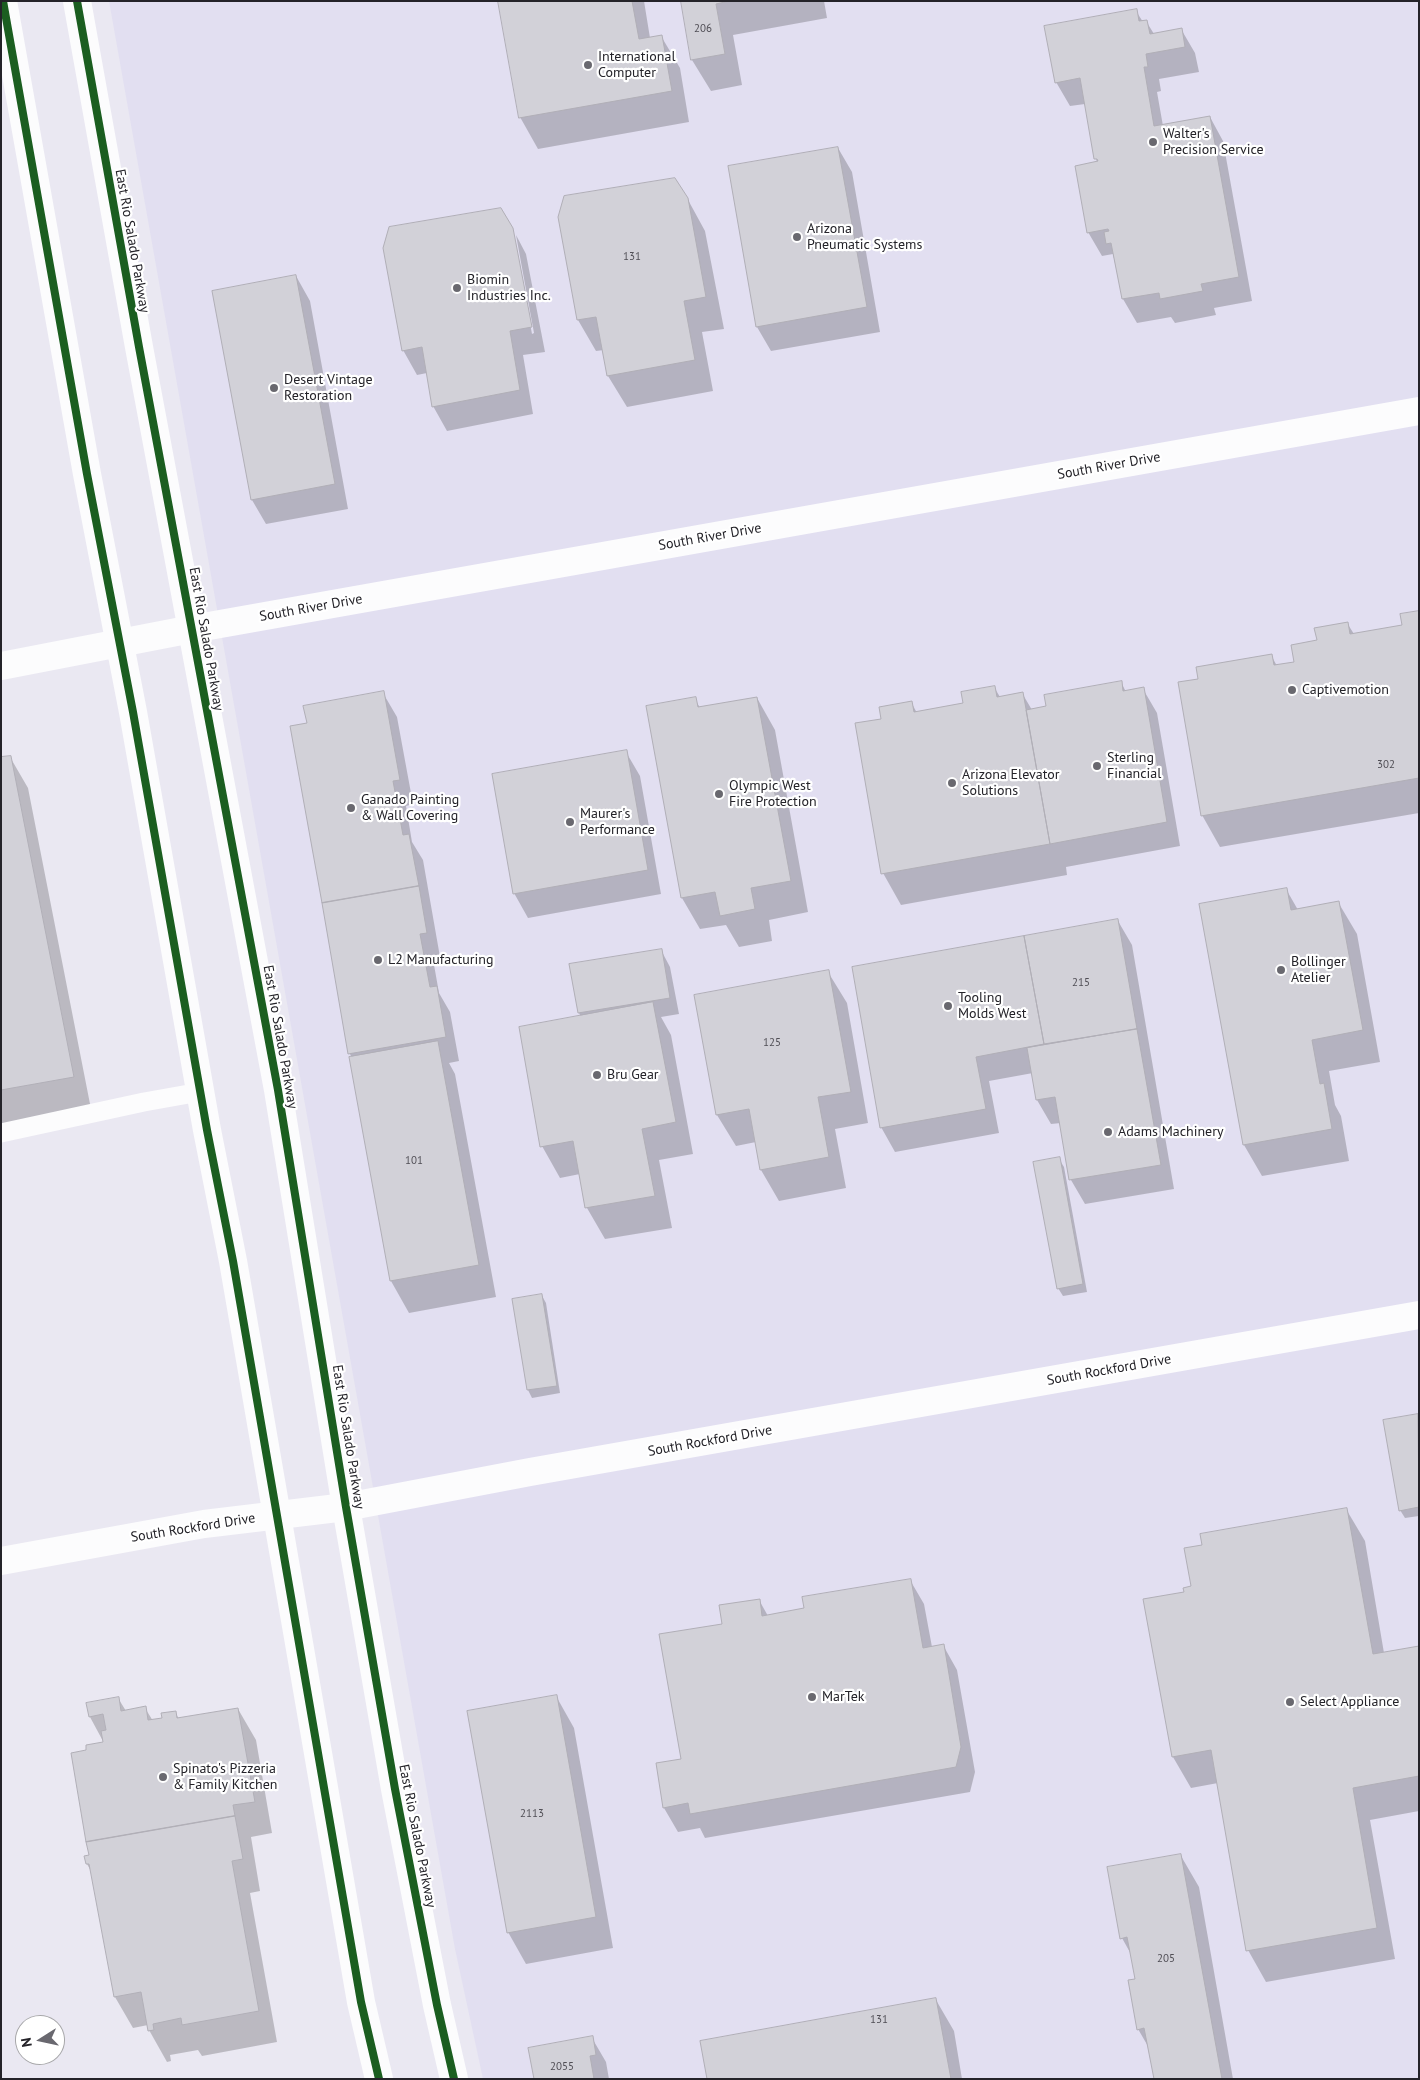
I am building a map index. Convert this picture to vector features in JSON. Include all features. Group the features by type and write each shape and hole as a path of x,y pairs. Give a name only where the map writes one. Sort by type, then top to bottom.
{"main road":[{"path":"3,1 10,87 73,389 87,474 120,642 200,1092 233,1261 361,2002 379,2079"},
{"name":"East Rio Salado Parkway","path":"77,1 140,357 278,1090 346,1507 395,1790 437,2005 454,2079"},
{"name":"South River Drive","path":"1,666 192,629 1419,411"},
{"name":"South Rockford Drive","path":"1,1562 204,1524 346,1507 530,1472 1419,1314"}],"lane":[{"path":"1,1133 144,1102 200,1092"}],"shaded area":[{"path":"109,1 1419,1 1419,2079 483,2079 455,1949"}],"building":[{"name":"International Computer","path":"498,1 632,1 639,39 662,35 672,91 519,118"},
{"path":"681,1 729,1 716,4 725,54 691,60"},
{"name":"Walter's Precision Service","path":"1137,9 1139,21 1147,20 1150,34 1182,28 1185,47 1146,54 1148,67 1144,67 1154,126 1210,116 1239,277 1201,284 1203,291 1160,299 1159,293 1122,299 1111,243 1106,244 1104,232 1109,231 1108,229 1087,233 1075,166 1098,161 1094,159 1080,78 1055,83 1044,26"},
{"name":"Arizona Pneumatic Systems","path":"838,147 867,307 756,327 728,166"},
{"path":"675,178 688,198 706,297 684,301 695,360 607,376 596,317 577,320 558,217 564,196"},
{"name":"Biomin Industries Inc.","path":"501,208 513,228 532,327 510,331 520,390 432,407 422,347 402,351 383,248 389,227"},
{"name":"Desert Vintage Restoration","path":"296,275 335,484 251,500 212,291"},
{"path":"1419,611 1419,778 1201,816 1178,682 1198,679 1196,667 1272,654 1274,665 1294,662 1291,645 1317,640 1314,628 1348,622 1350,634 1402,625 1400,614"},
{"name":"Sterling Financial","path":"1122,681 1123,691 1144,687 1167,822 1050,844 1026,710 1046,706 1044,695"},
{"name":"Arizona Elevator Solutions","path":"995,686 997,697 1023,692 1050,844 881,874 855,723 881,719 879,707 912,701 914,712 963,703 961,692"},
{"name":"Ganado Painting & Wall Covering","path":"384,691 400,780 393,781 403,835 409,834 419,886 322,903 290,726 307,723 303,706"},
{"name":"Olympic West Fire Protection","path":"696,697 698,707 757,697 791,881 751,888 755,909 720,916 715,892 681,898 646,706"},
{"name":"Maurer's Performance","path":"627,750 648,870 513,894 492,774"},
{"path":"11,756 74,1077 1,1090 1,757"},
{"name":"L2 Manufacturing","path":"419,886 427,933 420,934 430,987 437,986 446,1037 348,1054 322,903"},
{"name":"Bollinger Atelier","path":"1287,888 1291,910 1339,901 1363,1030 1312,1040 1320,1084 1324,1083 1332,1129 1243,1145 1199,904"},
{"path":"1118,919 1137,1029 1044,1044 1024,936"},
{"name":"Tooling Molds West","path":"1024,936 1044,1044 976,1057 986,1109 880,1128 852,967"},
{"path":"662,949 670,998 578,1013 569,964"},
{"path":"829,970 851,1092 818,1097 829,1157 760,1170 749,1109 716,1115 694,995"},
{"name":"Bru Gear","path":"653,1002 676,1122 642,1129 655,1196 585,1208 573,1141 540,1147 519,1027"},
{"name":"Adams Machinery","path":"1137,1029 1161,1165 1069,1180 1055,1097 1036,1100 1027,1048"},
{"path":"438,1041 479,1265 390,1281 349,1057"},
{"path":"1060,1157 1083,1284 1057,1289 1033,1162"},
{"path":"542,1294 557,1386 527,1390 512,1299"},
{"path":"1418,1414 1419,1507 1399,1511 1383,1420"},
{"name":"Select Appliance","path":"1347,1508 1373,1654 1419,1646 1419,1776 1353,1788 1377,1928 1246,1951 1211,1750 1172,1757 1143,1599 1184,1592 1183,1588 1191,1586 1184,1548 1202,1545 1200,1534"},
{"name":"MarTek","path":"911,1579 923,1648 944,1644 961,1747 956,1767 690,1814 688,1803 663,1808 656,1763 681,1759 659,1634 722,1624 719,1605 760,1599 762,1616 804,1608 802,1597"},
{"path":"557,1695 596,1917 507,1933 467,1711"},
{"name":"Spinato's Pizzeria & Family Kitchen","path":"119,1697 121,1711 146,1706 148,1720 162,1718 161,1713 176,1711 177,1718 238,1708 255,1802 233,1805 235,1816 86,1842 71,1753 86,1750 86,1745 103,1742 101,1731 106,1730 103,1714 89,1717 86,1703"},
{"path":"235,1816 243,1859 232,1861 259,2011 182,2025 181,2018 153,2024 154,2030 148,2031 141,1992 114,1997 89,1864 86,1864 84,1856 89,1855 86,1842"},
{"path":"1181,1854 1222,2079 1154,2079 1144,2028 1137,2030 1128,1980 1135,1979 1127,1937 1120,1939 1107,1867"},
{"path":"936,1998 951,2079 707,2079 700,2041"},
{"path":"593,2036 596,2055 590,2056 594,2079 534,2079 528,2048"}],"cycle path":[{"path":"3,1 87,474 133,712 207,1130 233,1261 361,2002 379,2079"},
{"path":"77,1 139,347 278,1090 346,1507 395,1789 437,2005 454,2079"}],"place":[{"name":"International Computer","path":"588,65"},
{"name":"Walter's Precision Service","path":"1153,142"},
{"name":"Arizona Pneumatic Systems","path":"797,237"},
{"name":"Biomin Industries Inc.","path":"457,288"},
{"name":"Desert Vintage Restoration","path":"274,388"},
{"name":"Captivemotion","path":"1292,690"},
{"name":"Sterling Financial","path":"1097,766"},
{"name":"Arizona Elevator Solutions","path":"952,783"},
{"name":"Olympic West Fire Protection","path":"719,794"},
{"name":"Ganado Painting & Wall Covering","path":"351,808"},
{"name":"Maurer's Performance","path":"570,822"},
{"name":"L2 Manufacturing","path":"378,960"},
{"name":"Bollinger Atelier","path":"1281,970"},
{"name":"Tooling Molds West","path":"948,1006"},
{"name":"Bru Gear","path":"597,1075"},
{"name":"Adams Machinery","path":"1108,1132"},
{"name":"MarTek","path":"812,1697"},
{"name":"Select Appliance","path":"1290,1702"},
{"name":"Spinato's Pizzeria & Family Kitchen","path":"163,1777"}]}
